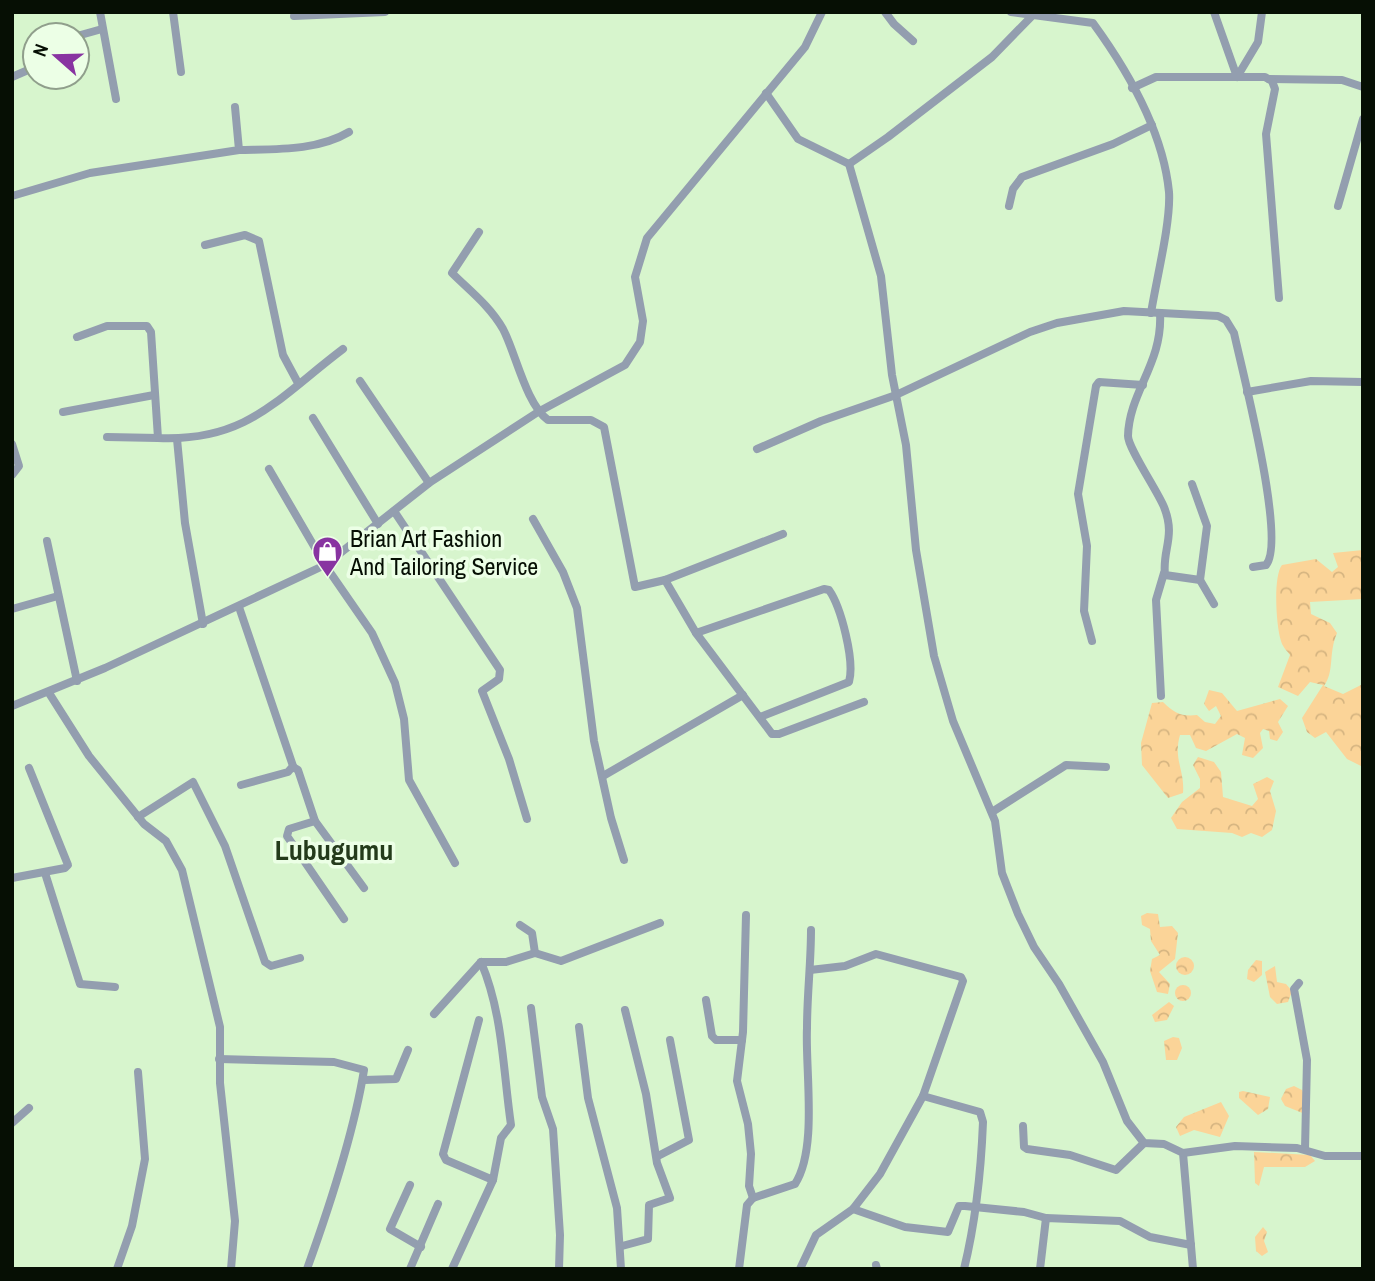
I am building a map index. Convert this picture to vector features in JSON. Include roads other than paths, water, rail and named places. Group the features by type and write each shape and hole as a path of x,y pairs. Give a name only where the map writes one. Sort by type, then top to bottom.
{"street":[{"path":"100,12 116,99"},
{"path":"173,12 181,72"},
{"path":"294,16 385,12"},
{"path":"12,706 49,694 326,565 429,483 538,412 632,358 640,342 643,321 636,267 647,238 806,47 822,12"},
{"path":"886,12 912,41"},
{"path":"1011,12 1031,17 1091,22 1120,60 1152,125 1169,192 1156,313 1159,346 1143,385 1128,438 1130,447 1144,465 1165,508 1171,539 1156,600 1161,696"},
{"path":"1214,12 1237,77"},
{"path":"1237,77 1258,42 1262,12"},
{"path":"849,164 992,57 1031,17"},
{"path":"91,32 102,29"},
{"path":"1132,88 1156,77 1342,80 1363,87"},
{"path":"1269,79 1275,89 1266,134 1279,298"},
{"path":"766,93 798,139 849,164 881,276 896,395 906,445 911,518 934,656 953,721 992,812 1002,873 1018,914 1034,947 1059,984 1103,1062 1127,1121 1144,1143"},
{"path":"234,107 239,150"},
{"path":"1338,206 1363,119"},
{"path":"1009,206 1013,189 1023,177 1113,144 1152,125"},
{"path":"12,196 90,173 239,150 305,147 337,139 349,132"},
{"path":"479,232 451,271 493,313 502,327 538,412 551,421 591,420 604,427 634,586 638,589 665,580 783,534"},
{"path":"205,245 244,235 259,241 283,355 298,383"},
{"path":"757,449 821,421 896,395 1030,332 1057,323 1124,311 1218,316 1226,320 1234,333 1266,476 1271,533 1269,563 1253,567"},
{"path":"77,337 107,326 147,326 151,332 158,438"},
{"path":"107,437 177,439 240,426 280,400 343,349"},
{"path":"360,380 429,483"},
{"path":"1247,393 1311,381 1363,382"},
{"path":"1092,641 1084,611 1087,546 1078,494 1096,386 1100,382 1143,385"},
{"path":"63,412 154,395"},
{"path":"313,418 378,524"},
{"path":"177,439 185,523 203,624"},
{"path":"12,444 19,466 12,475"},
{"path":"269,469 326,565 372,633 395,683 404,719 409,780 455,863"},
{"path":"1192,484 1207,526 1200,580 1214,604"},
{"path":"394,511 500,670 499,679 482,691 509,759 527,819"},
{"path":"533,519 563,572 577,608 594,741 611,818 625,860"},
{"path":"47,541 77,681"},
{"path":"1164,573 1200,580"},
{"path":"665,580 696,633 771,733 779,734 864,702"},
{"path":"696,633 825,588 829,590 838,608 848,648 849,682 760,716"},
{"path":"12,609 58,596"},
{"path":"239,607 293,767 298,770 315,821 364,888"},
{"path":"49,694 89,756 138,817 166,841 181,870 220,1027 219,1059 233,1194 231,1269"},
{"path":"603,776 743,695"},
{"path":"992,812 1025,788 1066,765 1106,767"},
{"path":"241,785 289,772 293,767"},
{"path":"12,878 67,868 68,863 29,768"},
{"path":"138,817 193,782 225,846 265,962 271,966 300,958"},
{"path":"315,821 289,829 287,836 344,919"},
{"path":"45,873 80,984 115,987"},
{"path":"746,915 742,1040 737,1082 748,1125 751,1154 749,1186 753,1198"},
{"path":"434,1014 481,962 506,962 535,953 561,961 660,923"},
{"path":"520,925 532,933 535,953"},
{"path":"739,1269 745,1244 746,1209 753,1198 794,1185 799,1179 809,1127 806,1065 811,930"},
{"path":"800,1269 817,1235 853,1209 880,1174 923,1096 963,983 961,977 876,954 845,966 810,970"},
{"path":"452,1269 493,1180 499,1160 499,1142 511,1125 499,1020 492,988 481,962"},
{"path":"1299,983 1294,989 1307,1060 1305,1149"},
{"path":"706,1000 712,1036 716,1040 742,1040"},
{"path":"531,1008 540,1087 554,1129 560,1236 559,1269"},
{"path":"622,1247 648,1239 649,1205 670,1198 657,1163 658,1156 625,1010"},
{"path":"479,1020 443,1154 446,1160 493,1180"},
{"path":"579,1027 588,1098 613,1188 622,1247 621,1269"},
{"path":"658,1156 689,1140 670,1040"},
{"path":"364,1080 396,1079 408,1050"},
{"path":"219,1059 334,1062 364,1069 364,1080 333,1194 307,1269"},
{"path":"117,1269 132,1226 145,1158 138,1072"},
{"path":"923,1096 980,1111 983,1122 980,1184 964,1269"},
{"path":"12,1123 29,1108"},
{"path":"1023,1126 1024,1147 1027,1149 1070,1155 1116,1170 1144,1143 1164,1144 1183,1153 1235,1146 1305,1149 1325,1156 1363,1156"},
{"path":"1183,1153 1193,1269"},
{"path":"410,1185 390,1229 421,1247"},
{"path":"410,1269 438,1204"},
{"path":"853,1209 905,1227 948,1232 960,1206 1046,1218 1120,1221 1150,1237 1191,1245"},
{"path":"1040,1269 1046,1218"}],"place":[{"name":"Brian Art Fashion And Tailoring Service","path":"327,579"}],"district":[{"name":"Lubugumu","path":"334,850"}]}
